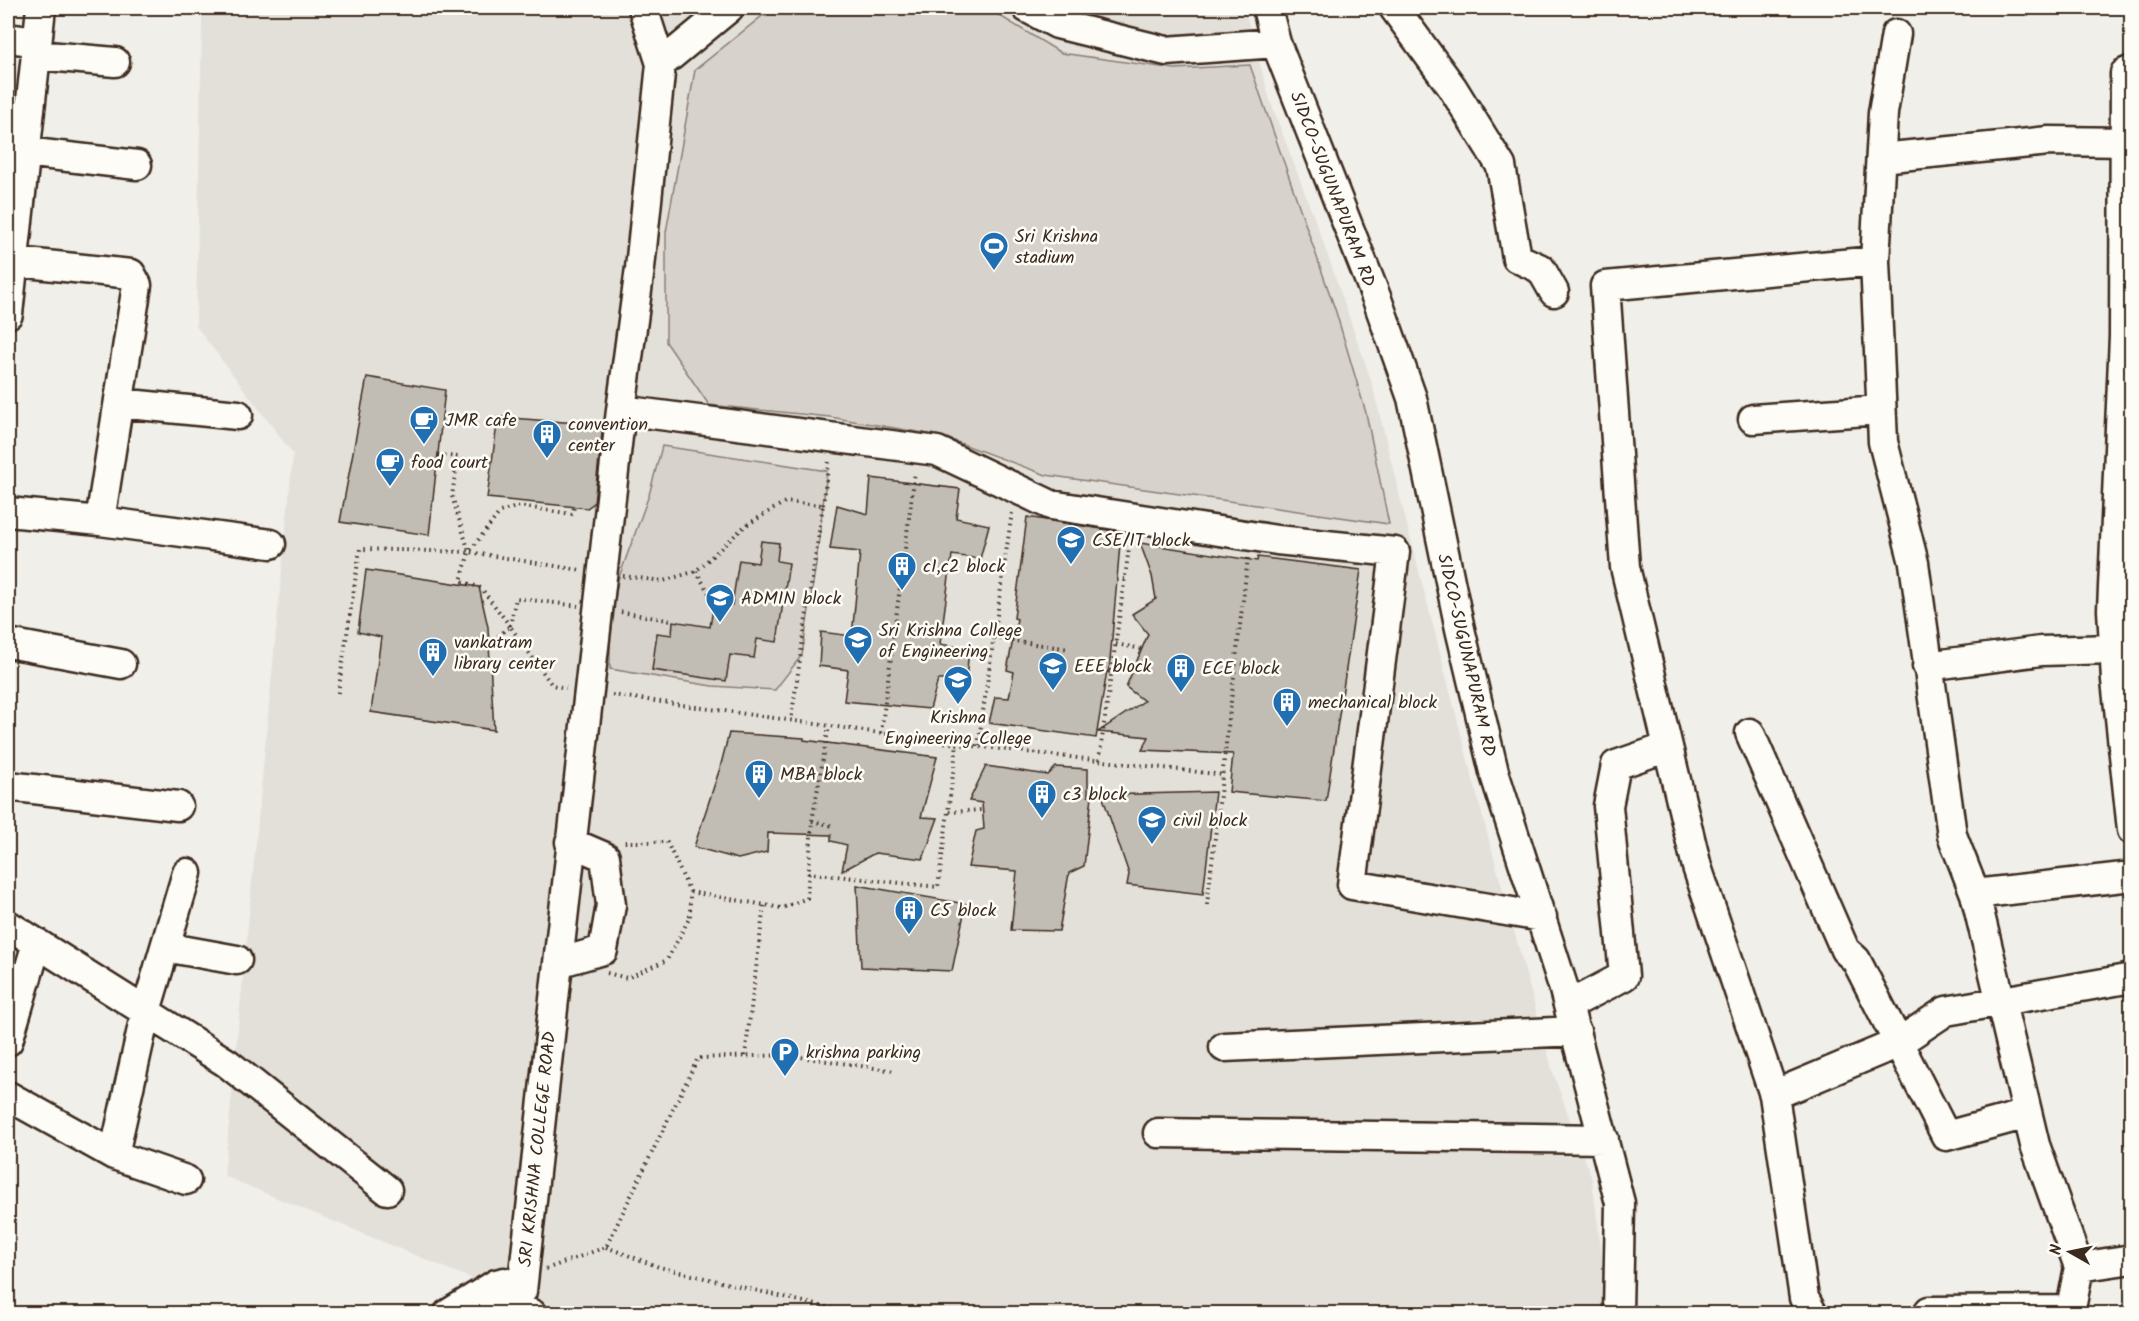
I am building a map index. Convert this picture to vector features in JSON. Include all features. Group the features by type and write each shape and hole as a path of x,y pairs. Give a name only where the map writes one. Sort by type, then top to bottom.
{"street":[{"path":"8,314 10,261 41,8"},
{"path":"643,8 661,64 729,8"},
{"path":"1027,8 1056,24 1166,51 1276,43"},
{"name":"SIDCO-SUGUNAPURAM RD","path":"1267,8 1276,43 1378,302 1412,398 1460,629 1494,772 1542,917 1572,1018 1620,1203 1618,1314"},
{"path":"1394,8 1452,87 1501,166 1517,258 1541,269 1554,292"},
{"path":"1896,34 1883,113 1875,261 1882,442 1914,563 1952,835 1975,894 2035,1145 2079,1267 2070,1312 1929,1311"},
{"path":"8,38 37,48 115,62"},
{"name":"SRI KRISHNA COLLEGE ROAD","path":"489,1303 522,1291 570,842 640,268 661,64"},
{"path":"2132,70 2125,73 2128,142 2124,336 2124,527 2112,610 2114,648 2125,703 2132,830"},
{"path":"1881,158 2049,141 2128,142"},
{"path":"25,152 137,165"},
{"path":"10,261 131,274 135,278 137,285 100,522"},
{"path":"1813,1314 1804,1298 1774,1095 1697,867 1625,567 1605,286 1875,261"},
{"path":"118,403 238,415"},
{"path":"621,410 937,452 1051,505 1250,536 1395,552 1352,885 1542,917"},
{"path":"1753,420 1881,410"},
{"path":"8,512 271,544"},
{"path":"8,643 121,664"},
{"path":"1927,666 2041,651 2114,648"},
{"path":"1750,733 1845,950 1856,960 1946,1136 2027,1114"},
{"path":"1224,1047 1572,1018 1624,976 1608,806 1616,765 1668,747"},
{"path":"8,786 178,806"},
{"path":"558,963 603,950 611,905 605,857 570,842"},
{"path":"114,1155 146,1011 187,873"},
{"path":"1975,894 2132,876"},
{"path":"8,925 227,1063 387,1190"},
{"path":"8,1041 37,943"},
{"path":"165,947 237,960"},
{"path":"1774,1095 1898,1043 1946,1011 2132,978"},
{"path":"8,1096 114,1155 186,1180"},
{"path":"1158,1133 1604,1139"},
{"path":"2079,1267 2132,1259"},
{"path":"448,1314 489,1303 532,1314"}],"path":[{"path":"791,720 824,505 831,438"},
{"path":"881,733 917,449"},
{"path":"438,454 458,457 452,496 469,552"},
{"path":"978,746 1016,488"},
{"path":"338,693 360,549 469,552 663,581 696,571 745,526 785,502 824,505"},
{"path":"573,507 572,514 519,506 500,512 469,552 461,581 482,588 552,685 957,744 1224,775"},
{"path":"1099,760 1111,662 1116,644 1134,518"},
{"path":"1207,905 1224,775 1250,536"},
{"path":"696,571 714,602"},
{"path":"1117,580 1125,579"},
{"path":"489,644 510,626 516,598 598,608 673,621"},
{"path":"993,638 1070,649"},
{"path":"1116,644 1142,649"},
{"path":"1236,663 1244,664"},
{"path":"690,892 782,908 807,898 812,821 829,726"},
{"path":"808,873 938,886 957,744"},
{"path":"949,812 982,810"},
{"path":"812,821 832,826"},
{"path":"604,973 627,978 667,960 690,917 690,892 667,842 613,842"},
{"path":"745,1056 764,905"},
{"path":"606,1247 698,1058 787,1055 895,1071"},
{"path":"523,1277 606,1247 658,1267 854,1314"}],"shaded area":[{"name":"Sri Krishna College of Engineering","path":"207,8 1244,8 1270,100 1321,236 1371,380 1480,807 1554,1076 1592,1179 1605,1282 1604,1313 567,1313 540,1307 224,1176 293,454 196,326 202,19"},
{"name":"Sri Krishna stadium","path":"772,8 987,8 1061,53 1175,69 1250,65 1336,312 1366,413 1389,524 1046,475 941,436 830,417 709,405 666,342 666,232 695,70"},
{"path":"662,446 827,471 802,655 775,690 712,686 610,669 610,627 618,580 649,495"}],"building":[{"name":"food court","path":"367,377 445,390 429,535 340,522"},
{"name":"convention center","path":"498,417 603,425 594,503 587,508 487,498"},
{"name":"c1,c2 block","path":"871,478 960,489 956,518 989,525 980,559 952,555 940,644 969,649 966,680 938,680 930,709 844,701 848,670 819,666 821,632 852,636 860,552 830,549 837,505 868,514"},
{"path":"1027,517 1121,532 1109,673 1107,671 1096,738 989,723 995,697 1009,698 1014,672 1007,670 1017,619 1014,618"},
{"path":"761,541 779,543 777,561 789,563 777,642 757,639 754,658 730,655 726,681 652,670 657,633 672,635 673,621 710,627 714,602 732,605 739,560 758,563"},
{"path":"1140,543 1257,561 1258,557 1361,570 1326,801 1229,792 1233,754 1142,750 1149,737 1098,732 1144,701 1126,687 1148,634 1132,614 1156,599 1152,576"},
{"name":"vankatram library center","path":"366,570 479,587 488,627 494,730 371,712 381,637 358,632"},
{"path":"729,733 804,738 804,740 937,757 921,817 938,818 923,859 875,853 842,871 847,845 831,841 831,835 768,833 767,852 738,859 694,847"},
{"name":"c3 block","path":"986,766 1048,775 1056,767 1088,769 1088,796 1092,796 1084,866 1069,873 1059,931 1011,930 1017,871 968,867 976,831 984,829 982,803 969,801"},
{"path":"1215,792 1203,894 1127,885 1129,874 1102,795"},
{"name":"C5 block","path":"857,885 966,904 952,971 861,967"}],"place":[{"name":"Sri Krishna stadium","path":"994,272"},
{"name":"JMR cafe","path":"424,446"},
{"name":"convention center","path":"547,460"},
{"name":"food court","path":"390,488"},
{"name":"CSE/IT block","path":"1071,566"},
{"name":"c1,c2 block","path":"902,592"},
{"name":"ADMIN block","path":"720,624"},
{"name":"Sri Krishna College of Engineering","path":"858,666"},
{"name":"vankatram library center","path":"433,678"},
{"name":"EEE block","path":"1053,692"},
{"name":"ECE block","path":"1181,694"},
{"name":"Krishna Engineering College","path":"958,706"},
{"name":"mechanical block","path":"1287,728"},
{"name":"MBA block","path":"759,800"},
{"name":"c3 block","path":"1042,820"},
{"name":"civil block","path":"1152,846"},
{"name":"C5 block","path":"909,936"},
{"name":"krishna parking","path":"785,1078"}]}
